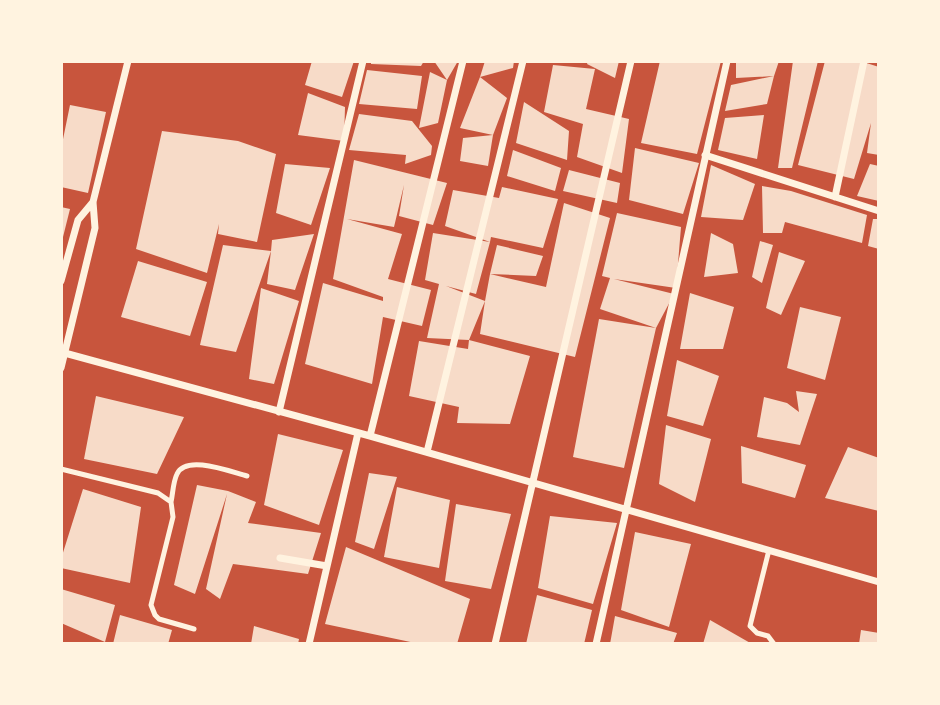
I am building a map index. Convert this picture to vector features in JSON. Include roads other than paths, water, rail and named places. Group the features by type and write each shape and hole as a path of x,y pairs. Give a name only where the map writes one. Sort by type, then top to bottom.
{"street":[{"path":"61,368 94,228 93,202 128,61"},
{"path":"279,411 363,61"},
{"path":"370,436 463,61"},
{"path":"427,452 523,61"},
{"path":"495,644 631,61"},
{"path":"596,644 727,61"},
{"path":"835,197 864,61"},
{"path":"705,155 879,211"},
{"path":"61,281 78,220 93,202"},
{"path":"63,352 427,452 879,582"},
{"path":"309,644 358,433"},
{"path":"280,558 327,566"}],"lane":[{"path":"194,629 159,620 151,605 173,517 171,502 177,473 187,464 198,464 247,477"},
{"path":"61,468 158,493 171,502"},
{"path":"769,550 750,626 757,634 771,637 774,644"}]}
